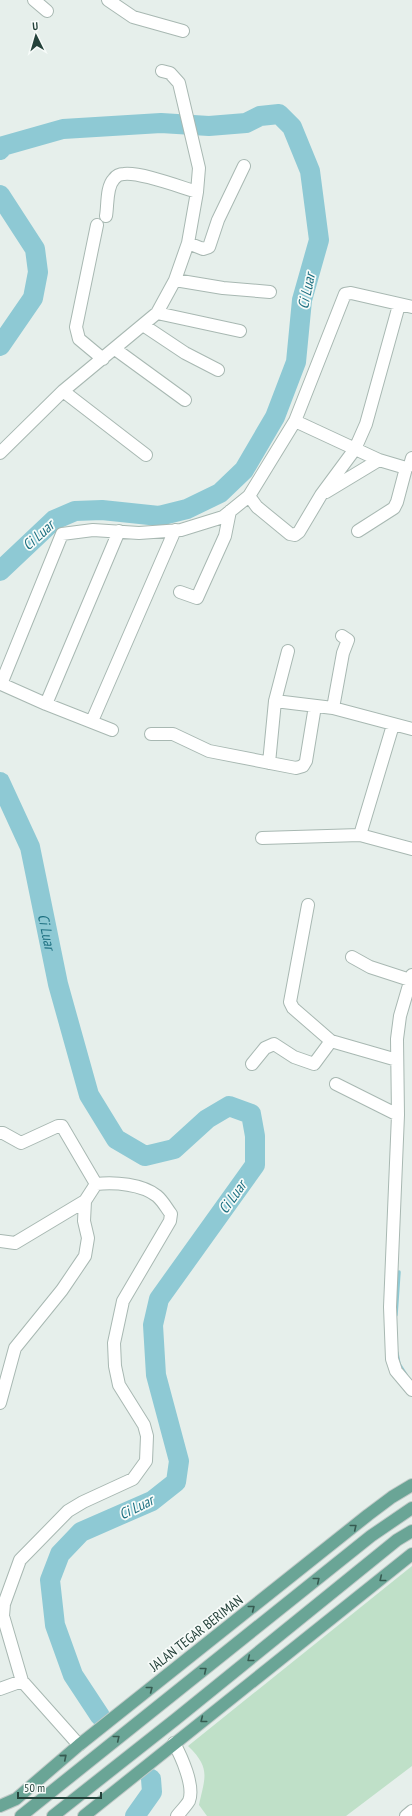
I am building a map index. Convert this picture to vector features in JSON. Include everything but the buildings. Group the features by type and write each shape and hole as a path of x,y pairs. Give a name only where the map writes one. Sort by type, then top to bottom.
{"main road":[{"name":"JALAN TEGAR BERIMAN","path":"0,1806 16,1799 79,1745 368,1515 392,1497 412,1485"},
{"path":"21,1816 371,1536 412,1508"},
{"path":"53,1816 176,1719 397,1540 412,1530"},
{"path":"84,1816 412,1554"},
{"path":"299,1594 304,1567"},
{"path":"338,1589 342,1611"},
{"path":"163,1702 176,1719"}],"street":[{"path":"34,0 47,11"},
{"path":"108,0 133,17 183,31"},
{"path":"0,453 63,391 157,313 175,280 188,243 198,192 199,168 194,141 179,83 170,73 162,71"},
{"path":"188,243 203,249 210,247 218,220 244,166"},
{"path":"106,216 112,180 124,174 141,176 198,192"},
{"path":"97,225 76,326 80,339 103,359"},
{"path":"175,280 223,288 270,292"},
{"path":"112,730 46,704 1,684 62,534 93,530 139,533 175,530 223,517 249,496 295,421 346,294 351,293 412,307"},
{"path":"249,496 257,507 286,532 295,535 299,532 321,495 355,449 366,424 400,304"},
{"path":"157,313 240,331"},
{"path":"143,325 185,353 218,370"},
{"path":"115,349 185,400"},
{"path":"63,391 146,455"},
{"path":"295,421 379,460 409,463 394,508 358,531"},
{"path":"321,495 379,460"},
{"path":"180,592 197,598 225,536 230,511"},
{"path":"92,721 175,530"},
{"path":"46,704 119,531"},
{"path":"333,708 343,653 348,643 348,640 342,636"},
{"path":"269,763 275,701 288,650"},
{"path":"275,701 333,708 412,729"},
{"path":"151,734 173,734 210,751 296,768 303,766 306,761 315,706"},
{"path":"360,836 393,725"},
{"path":"262,838 360,836 412,849"},
{"path":"308,905 290,1002 293,1008 331,1041 397,1060"},
{"path":"352,957 370,967 411,978 400,1016 397,1039 398,1115 390,1307 390,1343 396,1371 412,1390"},
{"path":"252,1064 265,1048 274,1044 294,1057 314,1064 331,1041"},
{"path":"336,1084 398,1115"},
{"path":"0,1133 3,1133 21,1143 58,1126 62,1126 96,1184"},
{"path":"79,1745 22,1680 3,1616 4,1604 20,1560 68,1511 83,1502 133,1479 142,1470 146,1461 147,1436 144,1425 119,1385 115,1366 114,1343 123,1301 170,1221 171,1214 158,1197 144,1188 109,1183 96,1184"},
{"path":"0,1241 15,1243 85,1201 96,1184"},
{"path":"0,1403 15,1348 62,1290 85,1256 88,1238 84,1221 85,1201"},
{"path":"0,1690 22,1680"},
{"path":"174,1744 185,1764 189,1780 189,1800 177,1816"}],"green space":[{"path":"412,1566 412,1766 346,1816 207,1816 199,1805 204,1780 203,1767 188,1746"}],"waterway":[{"name":"Ci Luar","path":"0,150 3,146 63,129 161,123 209,126 246,123 260,116 279,114 292,127 310,171 319,240 302,300 296,362 275,417 244,470 220,493 187,509 159,516 102,510 75,511 54,520 0,571"},
{"name":"Ci Luar","path":"0,195 35,249 38,272 33,298 0,346"},
{"name":"Ci Luar","path":"0,782 30,847 58,984 89,1095 116,1139 145,1156 174,1149 207,1119 229,1106 251,1114 255,1136 255,1165 159,1299 153,1325 156,1375 179,1461 176,1482 152,1501 81,1532 60,1554 50,1580 55,1625 73,1675 100,1716"},
{"path":"396,1315 399,1272"},
{"path":"397,1353 399,1364 406,1375"},
{"name":"Ci Luar","path":"135,1816 152,1792 151,1779"}]}
